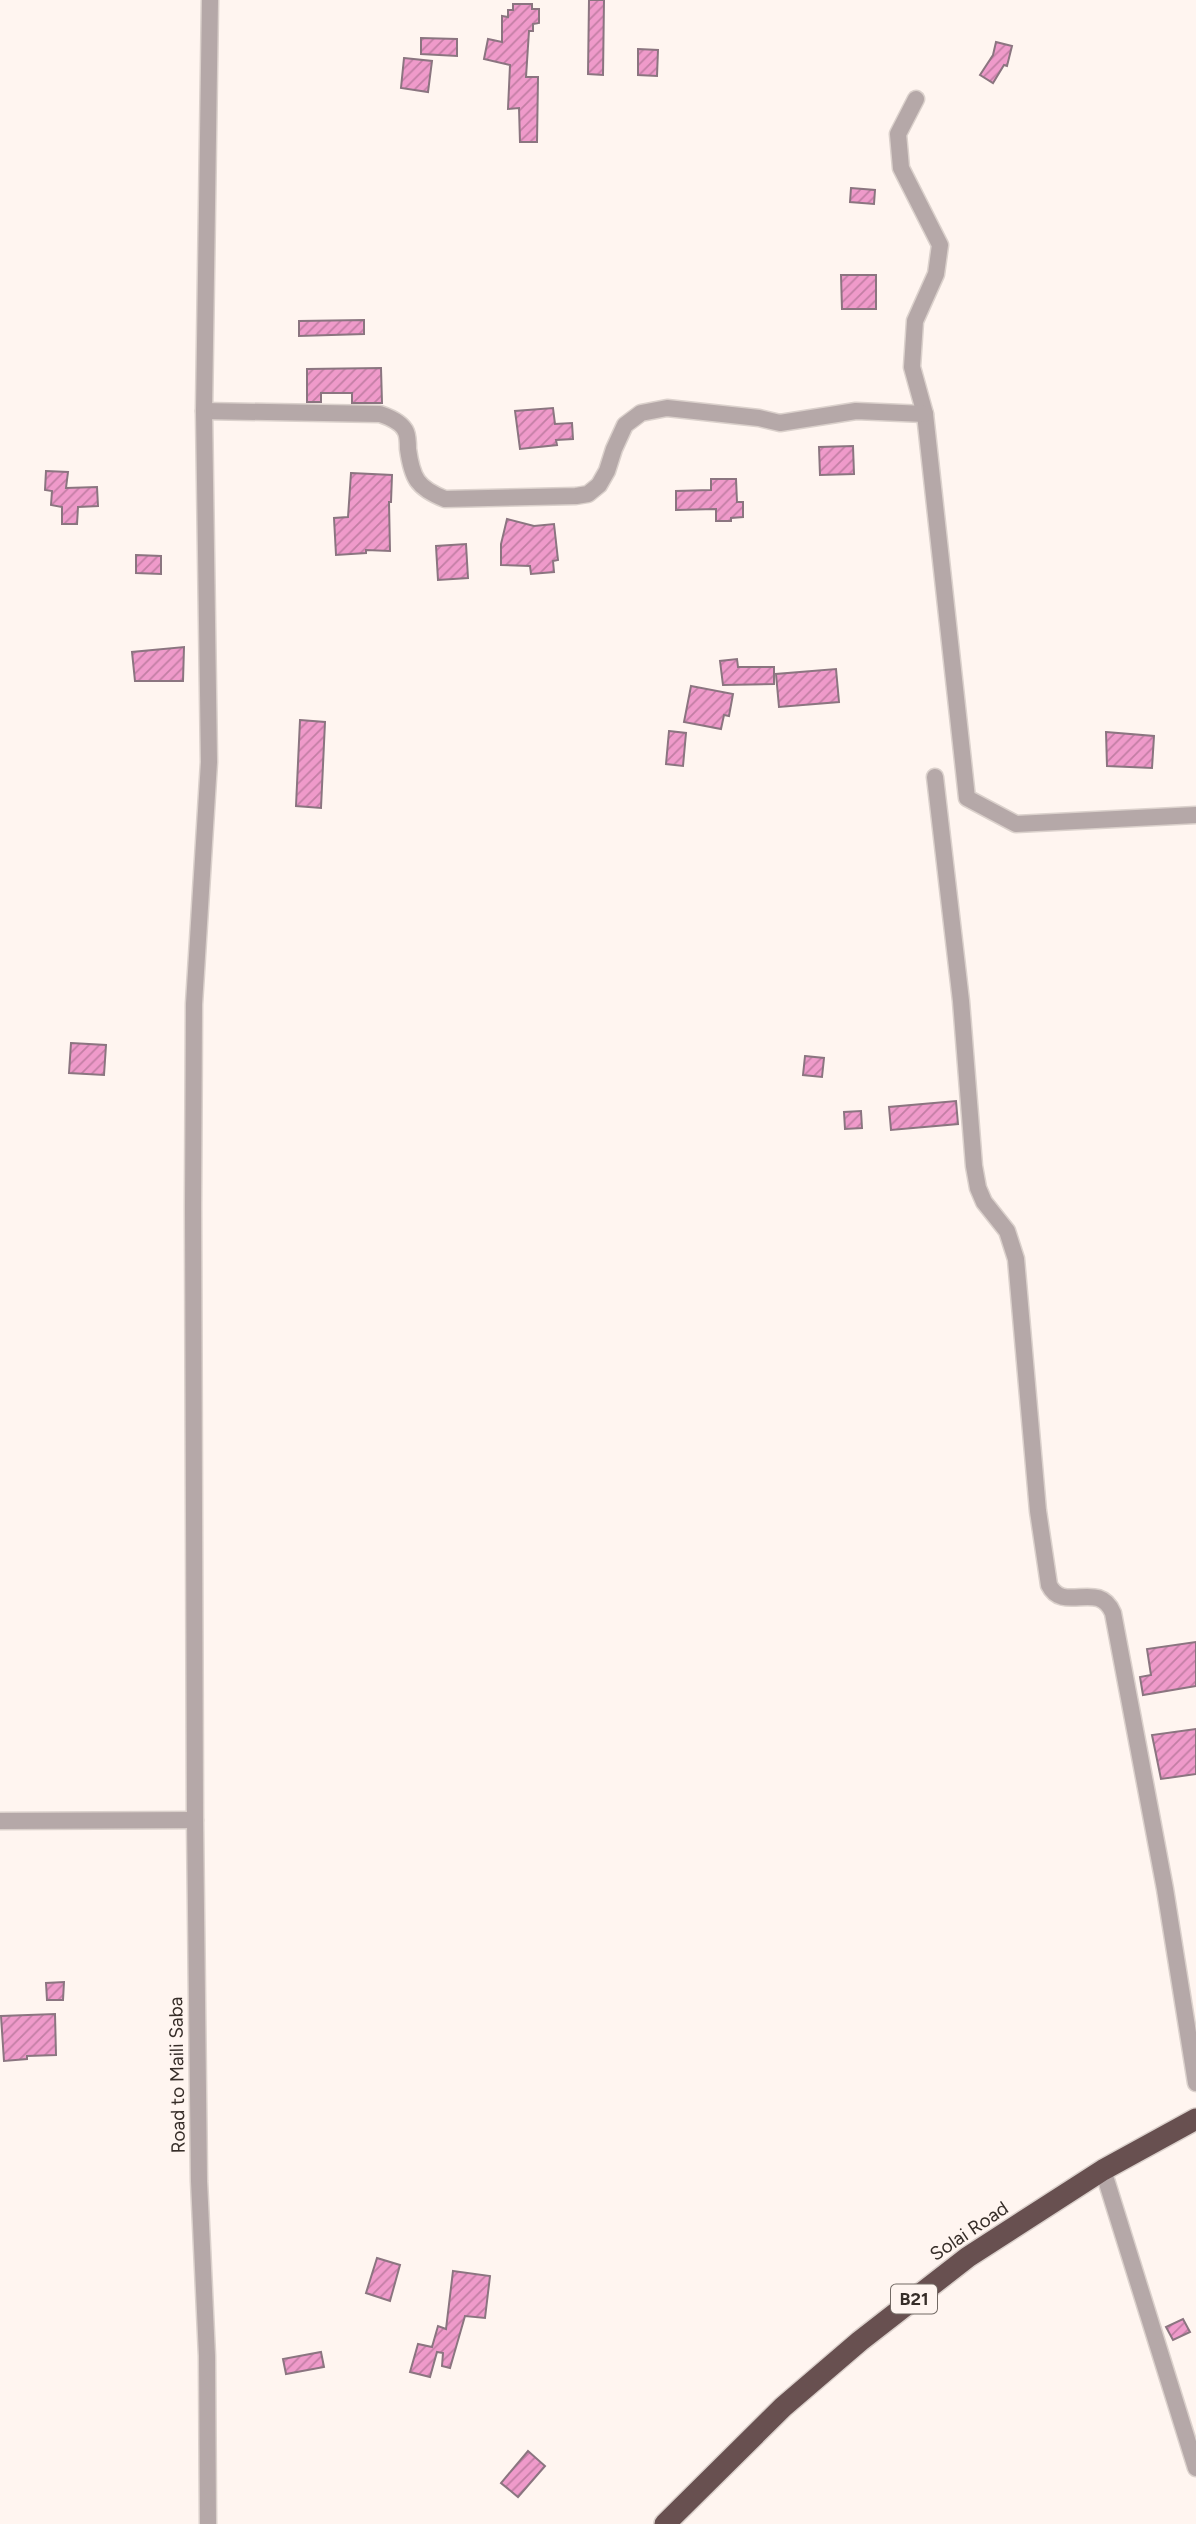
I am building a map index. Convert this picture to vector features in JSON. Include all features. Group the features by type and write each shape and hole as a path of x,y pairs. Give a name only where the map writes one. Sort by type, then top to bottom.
{"highway":[{"name":"Solai Road","path":"666,2524 783,2407 860,2341 968,2257 1103,2170 1196,2119"}],"street":[{"name":"Road to Maili Saba","path":"208,2524 207,2357 199,2181 195,1821 194,1004 209,762 204,411 210,0"},
{"path":"916,99 898,134 901,168 940,245 936,274 915,321 912,367 925,414 967,798 1016,824 1196,815"},
{"path":"204,411 380,414 394,419 406,431 411,466 417,481 429,492 445,499 588,494 599,485 607,471 625,425 641,412 667,408 759,418 780,423 856,411 925,414"},
{"path":"935,777 961,1001 974,1166 984,1202 1007,1231 1016,1259 1045,1563 1052,1591 1059,1596 1100,1597 1109,1603 1114,1613 1165,1889 1196,2082"},
{"path":"0,1821 195,1821"},
{"path":"1103,2170 1196,2468"}],"building":[{"path":"589,0 604,0 603,75 588,74"},
{"path":"513,4 532,4 532,9 539,9 539,23 533,24 533,31 529,31 526,77 538,77 537,142 520,142 519,108 508,109 510,65 484,59 488,39 502,42 502,16 508,17 508,10 513,10"},
{"path":"421,38 457,39 457,56 421,54"},
{"path":"996,42 1012,46 1007,66 1004,65 993,83 980,75 993,55"},
{"path":"638,49 658,50 657,76 638,75"},
{"path":"404,58 432,61 428,92 401,88"},
{"path":"851,188 875,190 874,204 850,202"},
{"path":"841,275 876,275 876,309 842,309"},
{"path":"364,320 364,334 299,336 299,321"},
{"path":"381,368 382,403 352,403 352,393 321,393 321,402 307,402 307,369"},
{"path":"553,408 555,424 572,423 573,439 556,440 557,445 520,449 515,411"},
{"path":"853,446 854,474 820,475 819,447"},
{"path":"46,471 68,472 66,488 97,487 98,506 78,507 77,524 62,524 62,507 51,505 52,491 45,490"},
{"path":"351,473 392,475 389,502 390,551 366,550 366,553 336,555 334,518 348,517"},
{"path":"711,479 736,479 737,502 743,502 743,517 731,518 731,521 716,521 716,509 676,510 676,491 711,490"},
{"path":"507,519 534,526 554,524 558,560 553,561 554,572 531,574 530,566 501,565 501,544"},
{"path":"466,544 468,578 438,580 436,546"},
{"path":"136,555 161,556 161,574 136,573"},
{"path":"184,647 183,681 135,681 132,652"},
{"path":"737,659 738,667 774,667 774,684 723,685 720,661"},
{"path":"836,669 839,702 779,707 776,674"},
{"path":"691,686 733,694 729,716 724,715 721,729 684,722"},
{"path":"300,720 325,722 321,808 296,806"},
{"path":"669,731 686,733 683,766 666,764"},
{"path":"1106,732 1154,736 1152,768 1107,766"},
{"path":"71,1043 106,1045 104,1075 69,1073"},
{"path":"805,1056 824,1058 822,1077 803,1075"},
{"path":"956,1101 958,1124 891,1130 889,1107"},
{"path":"861,1111 862,1128 845,1129 844,1112"},
{"path":"1196,1642 1196,1686 1143,1695 1140,1677 1151,1675 1147,1649"},
{"path":"1196,1729 1196,1774 1161,1779 1152,1735"},
{"path":"64,1982 63,2000 47,2000 46,1983"},
{"path":"55,2014 56,2055 27,2056 27,2059 4,2061 1,2016"},
{"path":"377,2258 400,2265 390,2301 366,2293"},
{"path":"453,2271 490,2276 485,2318 465,2316 450,2368 442,2366 443,2353 437,2352 430,2377 410,2372 418,2344 432,2347 438,2326 446,2329"},
{"path":"1183,2319 1190,2332 1173,2340 1166,2327"},
{"path":"321,2352 324,2367 286,2374 283,2359"},
{"path":"528,2451 545,2466 518,2497 501,2483"}]}
